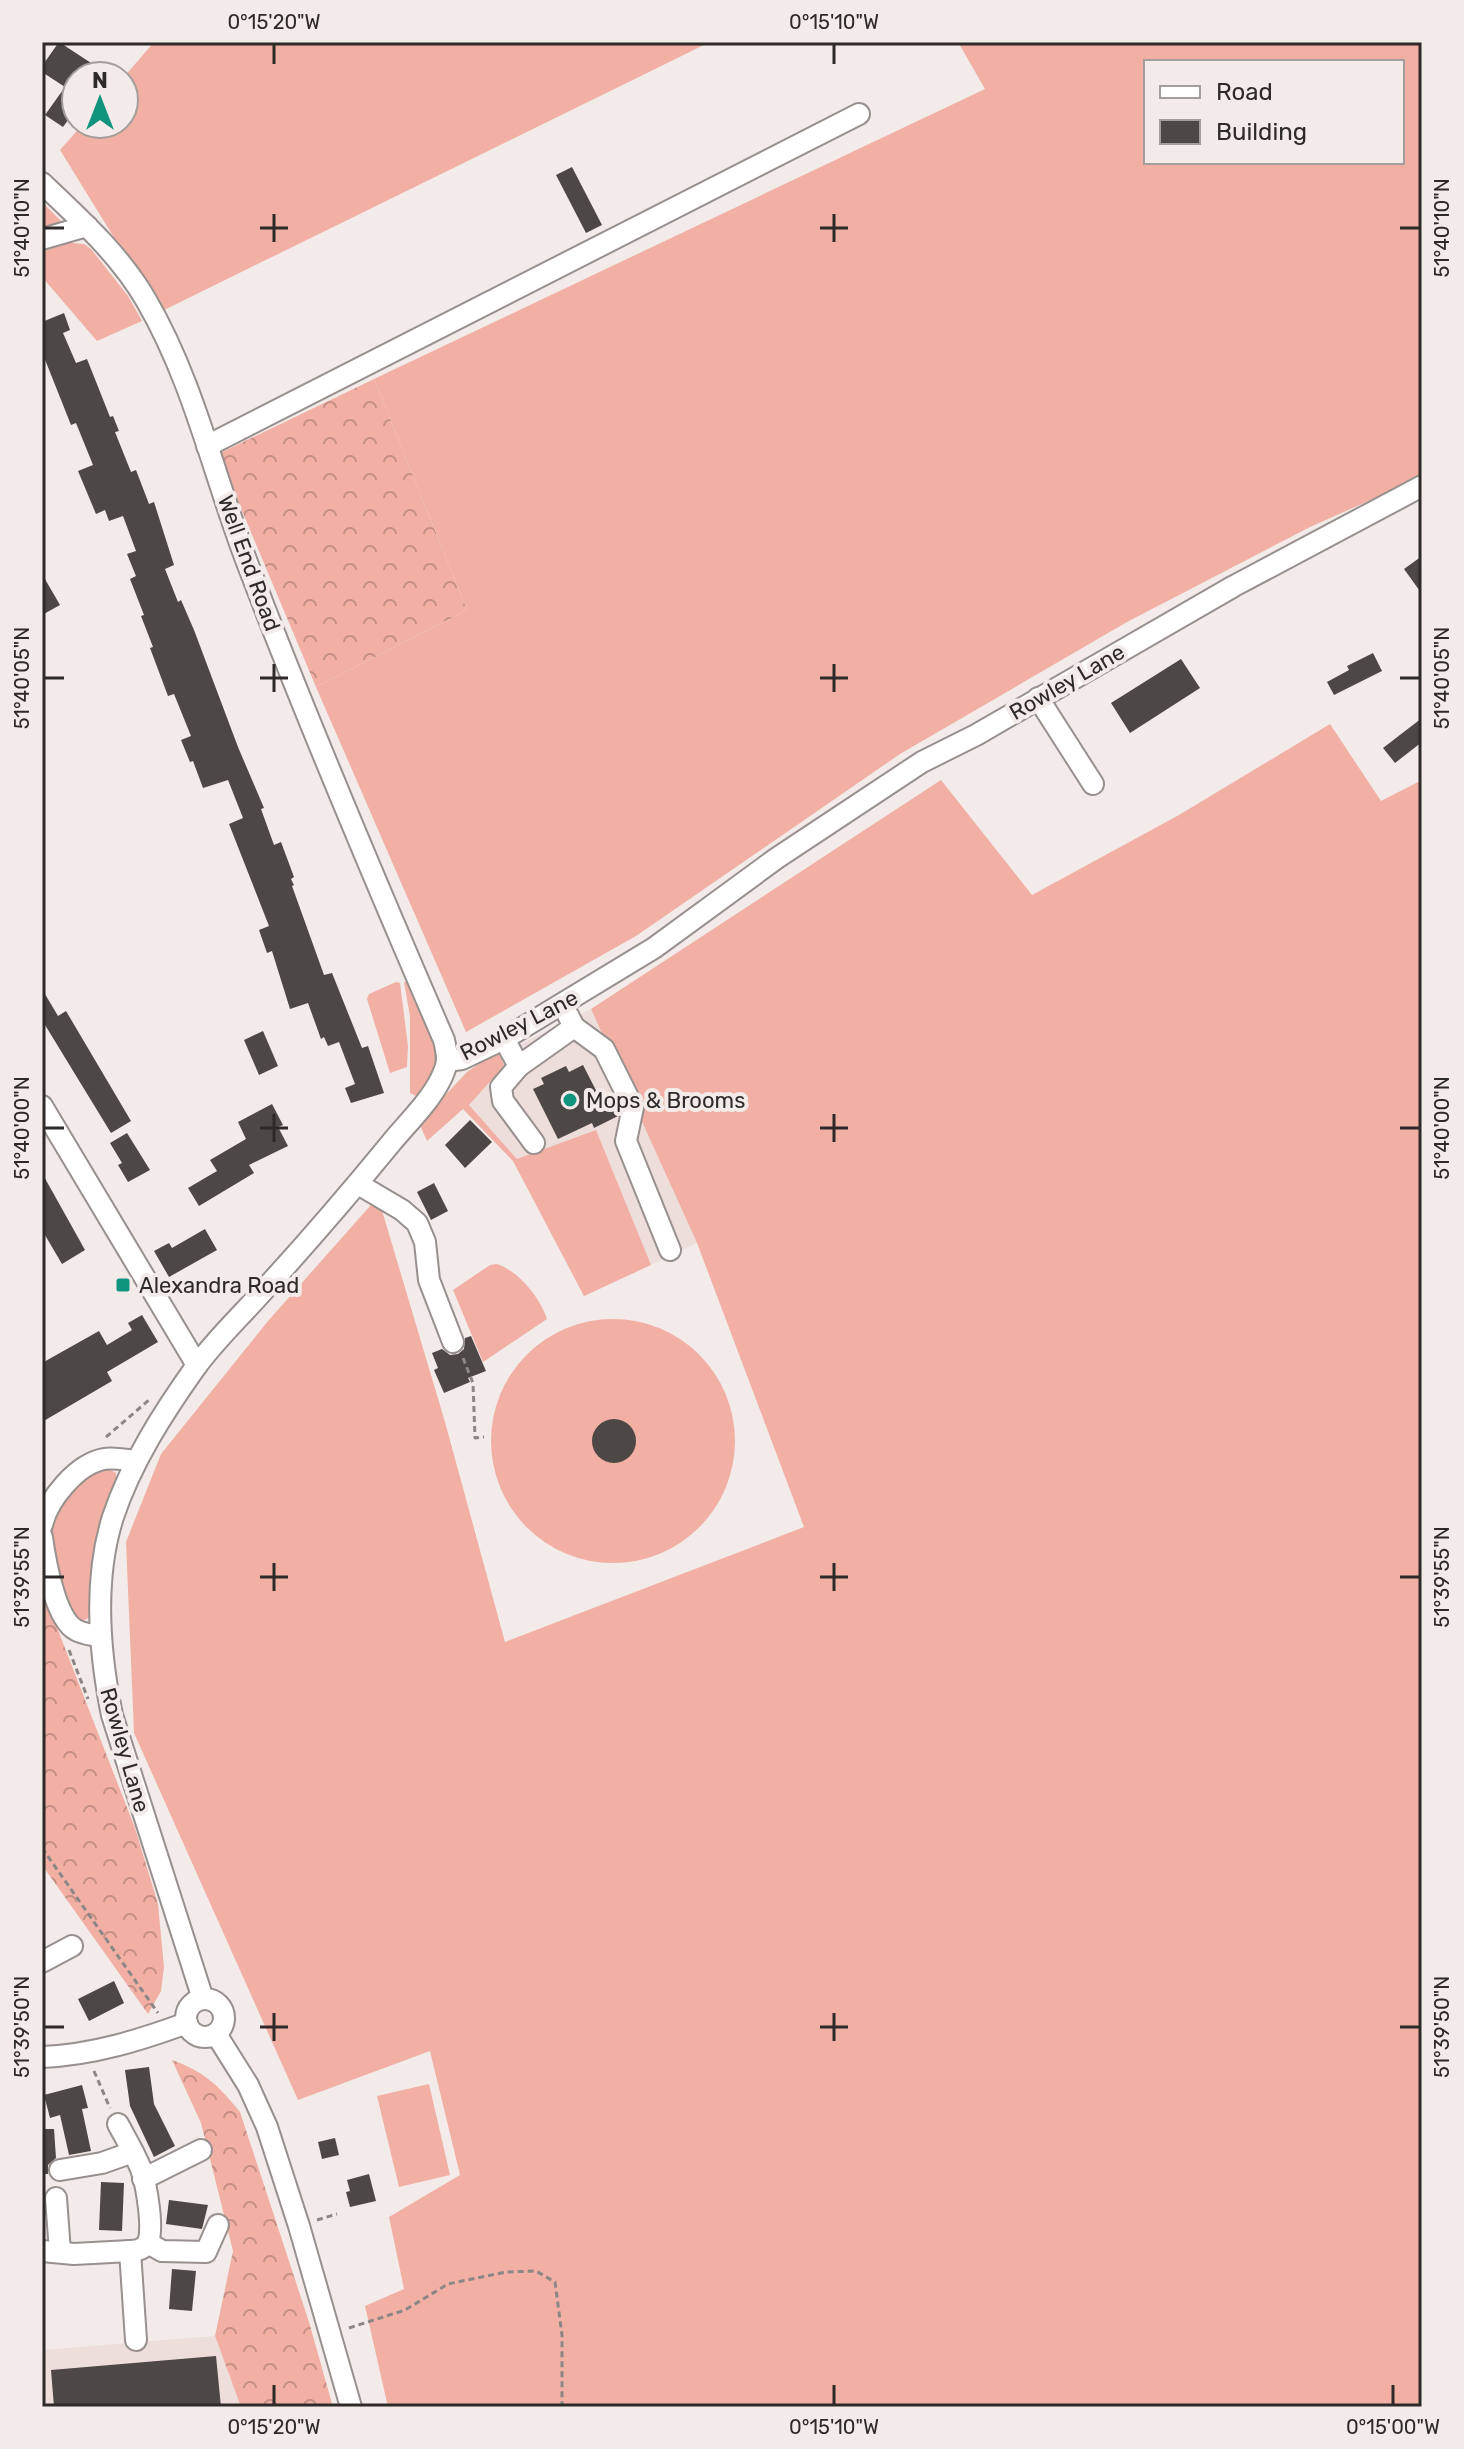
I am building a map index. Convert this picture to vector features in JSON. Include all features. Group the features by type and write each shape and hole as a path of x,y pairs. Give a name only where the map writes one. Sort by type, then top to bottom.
{"street":[{"path":"207,446 859,114"},
{"name":"Well End Road","path":"42,183 120,262 146,300 181,372 247,562 366,859 444,1040 447,1061"},
{"path":"42,239 87,226"},
{"name":"Rowley Lane","path":"203,1999 112,1715 104,1675 100,1607 103,1561 113,1517 136,1461 197,1365 358,1184 435,1088 447,1061 462,1059 504,1039 654,948 777,858 922,762 976,735 1234,586 1422,486"},
{"path":"1038,698 1093,784"},
{"path":"563,1005 574,1027 604,1049 633,1107 626,1141 670,1250"},
{"path":"534,1143 503,1101 501,1087 519,1066 574,1027"},
{"path":"504,1039 519,1066"},
{"path":"42,1106 197,1365"},
{"path":"358,1184 417,1223 425,1242 429,1280 453,1342"},
{"path":"42,1525 46,1509 58,1491 91,1463 106,1458 136,1461"},
{"path":"42,1537 46,1568 65,1619 75,1630 101,1637"},
{"path":"42,1962 72,1946"},
{"path":"42,2057 90,2052 135,2042 177,2027 189,2008 203,1999 216,2002 224,2011 224,2024 216,2034 199,2036 177,2027"},
{"path":"216,2034 248,2085 267,2127 351,2407"},
{"path":"118,2124 143,2179 150,2231 139,2247 136,2340"},
{"path":"143,2179 201,2150"},
{"path":"60,2170 102,2163 133,2152"},
{"path":"56,2198 51,2252 139,2247 206,2252 218,2225"}],"path":[{"path":"453,1342 457,1344 473,1383 475,1438 484,1437"},
{"path":"98,1445 153,1396"},
{"path":"64,1637 92,1711"},
{"path":"42,1848 153,2002 177,2027"},
{"path":"90,2052 95,2074 118,2124"},
{"path":"331,2334 405,2310 448,2284 506,2272 536,2271 555,2282 562,2335 562,2407"}],"shaded area":[{"path":"591,1009 697,1243 584,1296 513,1161 464,1110 504,1059 519,1045"},
{"path":"215,2336 241,2407 42,2407 42,2350"}],"green space":[{"path":"154,42 710,42 160,312 60,150 69,140 140,140 139,60"},
{"path":"958,42 1422,42 1422,477 1308,528 1127,622 900,754 636,936 466,1032 316,687 467,610 374,379 985,89"},
{"path":"42,202 63,223 42,231"},
{"path":"63,242 84,244 91,249 128,296 142,321 97,341 42,277 42,252"},
{"path":"374,379 467,610 316,687 218,454"},
{"path":"1330,724 1381,801 1422,780 1422,2407 388,2407 365,2306 404,2289 389,2217 460,2175 430,2051 298,2100 134,1733 126,1542 161,1454 268,1321 378,1197 445,1422 505,1642 804,1527 697,1243 591,1009 941,780 1032,895 1179,815"},
{"path":"404,982 409,982 435,1044 433,1071 416,1096 410,1093 410,1016"},
{"path":"400,983 408,1046 407,1067 390,1073 367,999 369,994"},
{"path":"492,1055 501,1055 504,1066 469,1105 517,1159 596,1130 651,1265 584,1296 513,1161 463,1109 427,1141 419,1123 467,1072"},
{"path":"497,1264 528,1286 547,1319 483,1362 453,1290 490,1265"},
{"path":"613,1319 637,1321 660,1328 700,1354 726,1394 733,1417 733,1465 726,1488 700,1528 660,1554 637,1561 613,1563 589,1561 566,1554 526,1528 500,1488 493,1465 491,1441 493,1417 500,1394 526,1354 566,1328 589,1321"},
{"path":"107,1468 116,1473 116,1479 100,1530 90,1617 77,1620 55,1563 51,1531 62,1501 87,1478"},
{"path":"42,1589 135,1828 158,1904 164,1967 161,1991 148,2014 42,1865"},
{"path":"172,2060 210,2080 240,2112 309,2322 333,2407 241,2407 215,2336 233,2251 201,2123"},
{"path":"429,2084 450,2175 399,2187 377,2096"}],"building":[{"path":"59,42 87,60 60,60 60,84 42,72 42,66"},
{"path":"60,94 60,125 45,115"},
{"path":"572,167 602,225 586,233 556,175"},
{"path":"64,313 70,330 63,333 76,363 87,359 110,417 113,416 119,431 115,432 131,472 136,470 149,504 154,502 174,565 165,569 178,602 181,600 194,630 264,808 261,809 274,845 281,842 294,877 291,879 292,886 324,975 332,973 362,1048 368,1046 384,1093 351,1103 345,1088 355,1084 339,1042 328,1046 324,1037 321,1039 308,1003 290,1009 272,951 267,953 259,930 269,926 229,824 243,818 228,780 203,788 193,761 190,762 181,740 191,736 174,694 168,696 130,579 136,576 127,554 136,551 123,516 109,521 105,510 96,514 78,471 93,465 76,423 71,425 42,352 42,322"},
{"path":"1422,556 1422,594 1404,569"},
{"path":"42,574 60,605 42,615"},
{"path":"1373,653 1382,671 1334,695 1327,682 1349,670 1347,666"},
{"path":"1181,659 1200,688 1130,733 1111,703"},
{"path":"1422,718 1422,742 1395,763 1383,748"},
{"path":"42,989 58,1016 66,1011 131,1121 111,1133 42,1020"},
{"path":"263,1031 278,1066 259,1075 244,1040"},
{"name":"Mops & Brooms","path":"583,1065 603,1104 614,1099 619,1109 618,1116 594,1128 592,1123 558,1139 533,1089 544,1084 541,1078 566,1066 569,1072"},
{"path":"272,1104 283,1125 278,1127 288,1146 249,1165 254,1173 199,1206 188,1188 217,1171 210,1160 246,1139 238,1122"},
{"path":"470,1120 492,1142 465,1168 445,1145"},
{"path":"127,1133 150,1170 128,1182 118,1165 122,1163 110,1143"},
{"path":"42,1173 85,1250 62,1264 42,1230"},
{"path":"434,1183 448,1211 431,1220 417,1192"},
{"path":"205,1229 217,1250 169,1277 154,1251 169,1243 172,1248"},
{"path":"142,1315 158,1342 107,1372 112,1381 42,1422 42,1363 99,1331 107,1345 132,1330 128,1323"},
{"path":"471,1336 486,1371 444,1393 434,1370 438,1368 432,1353 442,1349 450,1355 458,1354 464,1349 465,1338"},
{"path":"614,1419 630,1425 636,1441 630,1457 614,1463 598,1457 592,1441 598,1425"},
{"path":"114,1981 124,2003 89,2021 78,1999"},
{"path":"149,2067 154,2104 175,2146 154,2157 130,2106 125,2070"},
{"path":"82,2085 88,2108 82,2109 91,2151 69,2155 60,2115 50,2118 44,2095"},
{"path":"42,2129 54,2129 56,2158 48,2165 48,2174 42,2174"},
{"path":"335,2138 339,2155 322,2159 318,2142"},
{"path":"369,2174 376,2201 350,2207 347,2180"},
{"path":"101,2182 124,2183 122,2231 99,2230"},
{"path":"169,2200 208,2205 202,2229 166,2224"},
{"path":"172,2269 196,2271 192,2311 169,2309"},
{"path":"216,2356 221,2407 54,2407 51,2370"}],"place":[{"name":"Mops & Brooms","path":"570,1100"},
{"name":"Alexandra Road","path":"123,1285"}]}
